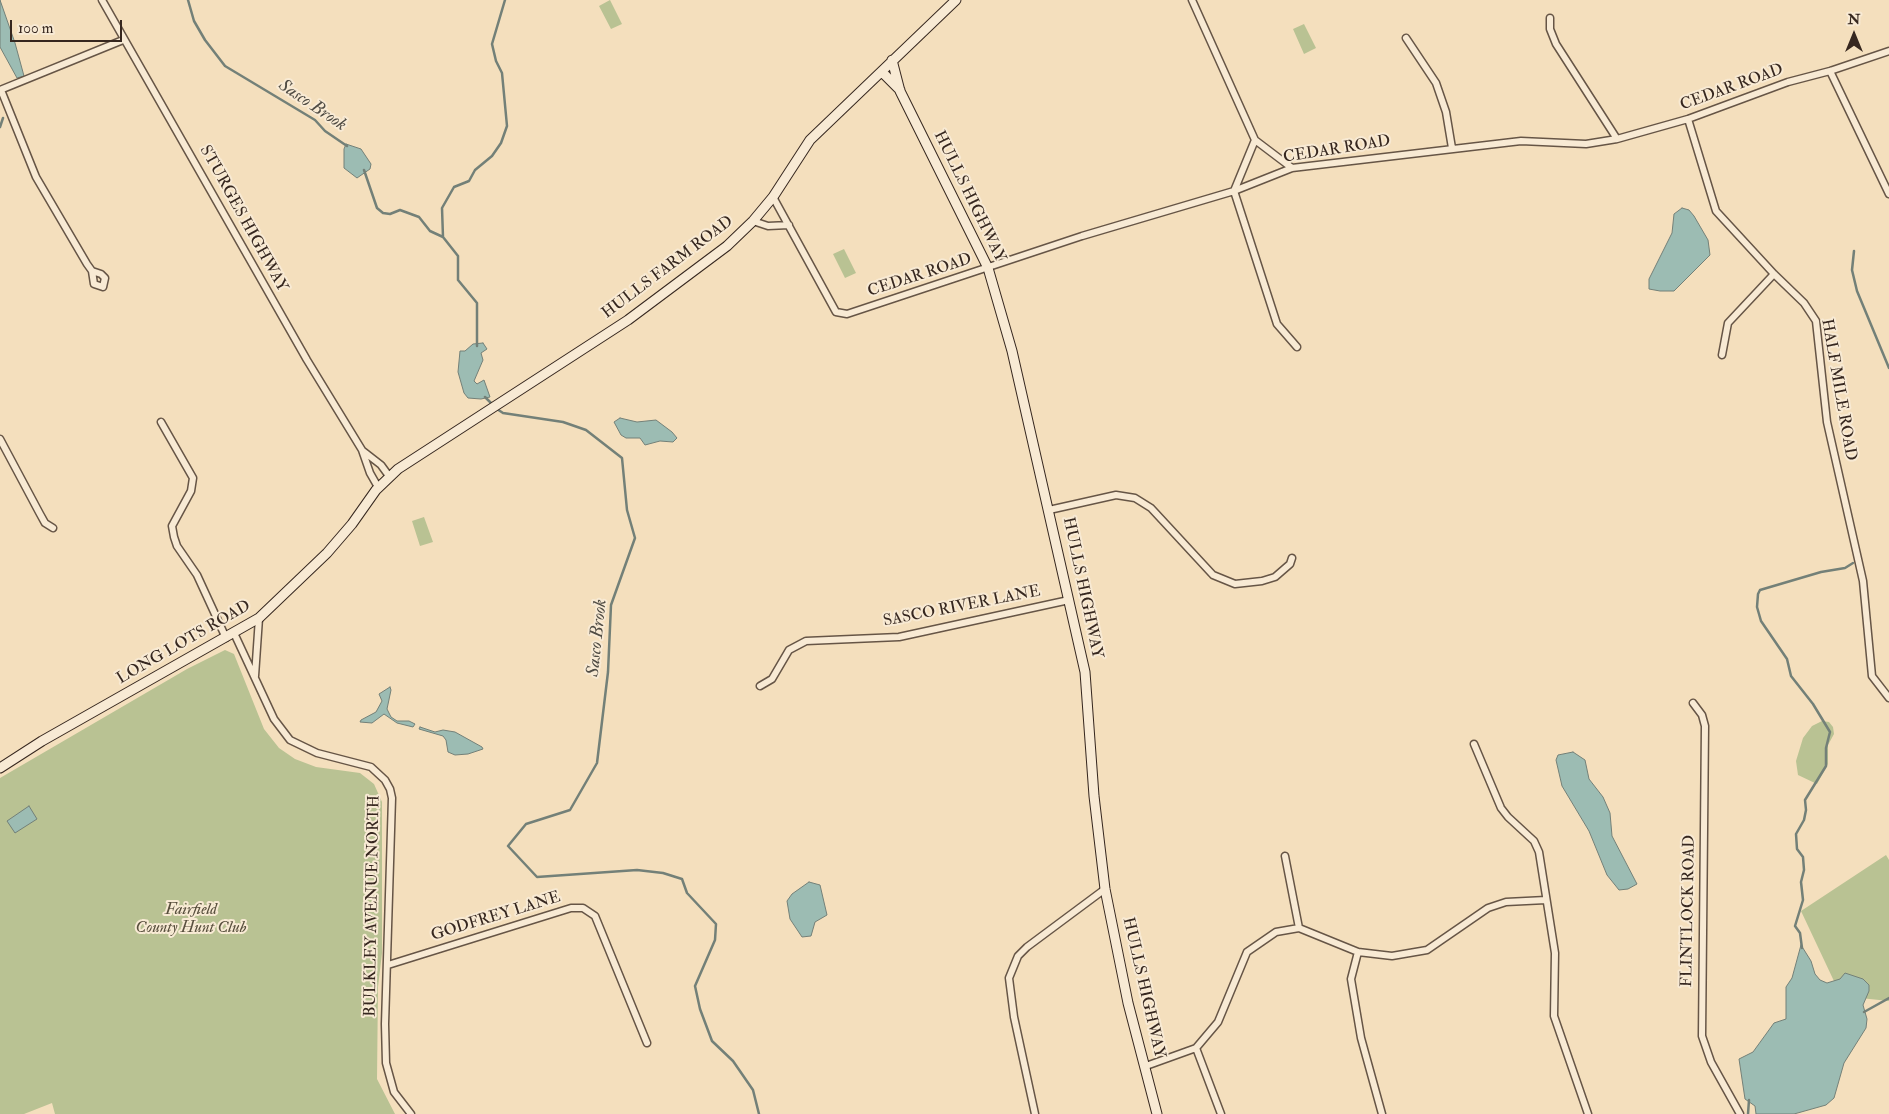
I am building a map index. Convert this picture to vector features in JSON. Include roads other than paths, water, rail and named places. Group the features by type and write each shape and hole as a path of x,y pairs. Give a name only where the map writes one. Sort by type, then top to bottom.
{"main road":[{"name":"HULLS FARM ROAD","path":"398,469 506,397 628,320 726,246 753,221 773,197 810,140 956,0"},
{"name":"HULLS HIGHWAY","path":"892,60 900,91 988,268 1012,351 1084,672 1094,796 1105,889 1128,1003 1157,1114"},
{"name":"HULLS HIGHWAY","path":"882,72 900,91"},
{"name":"LONG LOTS ROAD","path":"0,768 42,741 259,618 327,553 352,524 378,487 398,469"}],"street":[{"name":"STURGES HIGHWAY","path":"102,0 123,40 202,173 306,360 362,450 370,473 378,487"},
{"path":"1192,0 1256,140 1292,168"},
{"path":"1550,18 1550,29 1556,44 1617,139"},
{"path":"1406,38 1436,83 1446,112 1452,148"},
{"path":"92,271 36,177 0,90 123,40"},
{"name":"CEDAR ROAD","path":"773,197 836,312 847,314 1082,236 1234,191 1292,168 1521,141 1586,144 1617,139 1688,119 1788,82 1830,71 1889,51"},
{"path":"1830,71 1889,194"},
{"name":"HALF MILE ROAD","path":"1688,119 1716,211 1774,274 1804,303 1816,321 1827,422 1864,581 1872,676 1889,698"},
{"path":"1256,140 1234,191 1277,324 1297,346"},
{"path":"753,221 768,226 789,225"},
{"path":"1722,355 1728,323 1774,274"},
{"name":"BULKLEY AVENUE NORTH","path":"161,422 193,478 191,491 172,526 177,546 197,575 255,678 274,719 290,740 317,754 371,767 386,780 392,798 385,1024 386,1063 394,1092 411,1114"},
{"path":"0,439 45,523 53,528"},
{"name":"STURGES HIGHWAY","path":"362,450 381,466 389,476"},
{"path":"1049,510 1116,496 1135,498 1151,508 1213,575 1235,584 1262,581 1275,577 1290,564 1292,558"},
{"name":"SASCO RIVER LANE","path":"760,686 772,679 789,650 806,641 899,637 1069,600"},
{"name":"BULKLEY AVENUE NORTH","path":"255,678 259,618"},
{"name":"FLINTLOCK ROAD","path":"1693,703 1702,715 1705,726 1702,1036 1711,1062 1740,1114"},
{"path":"1474,744 1501,808 1534,841 1536,847 1555,953 1554,1016 1588,1114"},
{"path":"1285,856 1299,928"},
{"path":"1035,1114 1014,1017 1010,978 1018,956 1027,947 1105,889"},
{"path":"1146,1066 1196,1048 1218,1022 1247,952 1276,932 1299,928 1358,952 1392,956 1427,950 1488,908 1506,902 1546,900"},
{"name":"GODFREY LANE","path":"388,965 572,908 583,908 595,916 647,1043"},
{"path":"1358,952 1351,979 1361,1038 1382,1114"},
{"path":"1196,1048 1221,1114"}],"water":[{"path":"0,0 24,76 17,78 0,47"},
{"path":"346,144 361,149 371,164 370,169 357,178 344,168 344,149"},
{"path":"1682,208 1689,210 1694,216 1708,240 1710,255 1674,291 1649,289 1649,279 1672,233 1674,214"},
{"path":"483,343 487,349 481,353 483,360 474,381 477,384 484,380 490,397 481,399 468,398 464,393 458,372 460,351 465,351 473,344"},
{"path":"620,418 637,422 656,420 677,438 673,442 660,441 645,445 640,438 626,438 621,435 614,422"},
{"path":"390,687 387,709 391,717 397,721 409,721 415,724 413,727 397,723 384,714 372,723 360,722 376,712 382,701 379,694"},
{"path":"420,727 435,732 443,730 455,732 483,749 468,754 455,755 448,752 446,740 443,736 419,729"},
{"path":"1573,752 1585,760 1589,779 1603,797 1610,813 1612,836 1637,884 1628,889 1619,890 1607,875 1589,831 1562,786 1556,760 1558,755"},
{"path":"29,806 37,819 15,833 7,821"},
{"path":"809,882 820,885 827,915 815,922 811,936 802,937 790,919 787,901 792,894"},
{"path":"1801,945 1811,961 1815,974 1820,980 1827,983 1840,979 1845,973 1863,979 1869,985 1869,991 1863,1005 1867,1019 1866,1028 1844,1063 1834,1098 1826,1105 1794,1114 1756,1114 1755,1106 1745,1099 1739,1059 1753,1052 1774,1023 1786,1019 1786,987 1792,978"}],"waterway":[{"name":"Sasco Brook","path":"188,0 194,21 205,40 225,66 315,120 325,131 347,146"},
{"path":"443,237 442,208 454,187 469,181 475,170 492,156 501,143 507,126 502,73 496,61 492,44 505,0"},
{"path":"0,127 3,118"},
{"name":"Sasco Brook","path":"364,170 377,208 383,213 390,214 400,210 419,217 430,231 443,237 458,256 458,280 477,303 477,346"},
{"path":"1854,251 1852,270 1857,291 1889,368"},
{"name":"Sasco Brook","path":"485,397 493,405"},
{"name":"Sasco Brook","path":"497,409 503,413 563,422 586,430 622,458 627,510 635,538 611,605 608,672 597,763 570,810 526,824 508,846 537,877 637,870 663,873 682,879 687,893 716,924 715,940 695,986 700,1009 712,1041 733,1061 753,1090 759,1114"},
{"path":"1802,948 1800,933 1795,926 1803,900 1801,882 1804,870 1803,857 1797,849 1796,834 1804,820 1805,800 1826,766 1826,748 1830,732 1813,704 1791,676 1787,659 1761,621 1757,607 1758,594 1760,590 1821,572 1845,568 1853,563"},
{"path":"1864,1012 1889,998"},
{"path":"1748,1114 1749,1100"}],"park label":[{"name":"Fairfield County Hunt Club","path":"191,920"}]}
